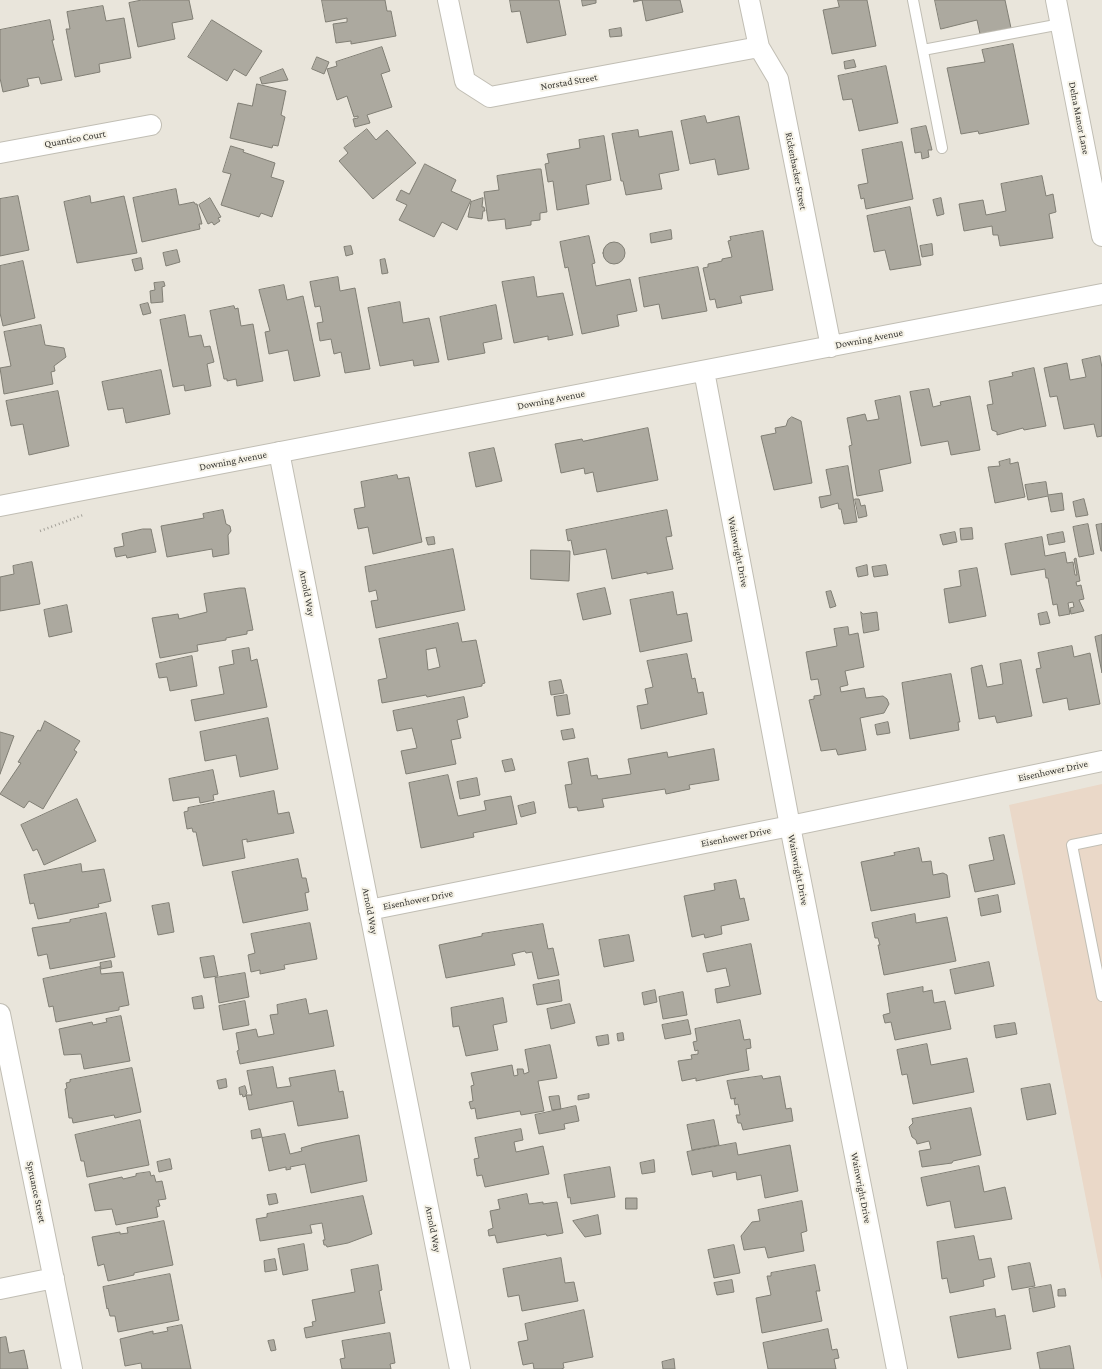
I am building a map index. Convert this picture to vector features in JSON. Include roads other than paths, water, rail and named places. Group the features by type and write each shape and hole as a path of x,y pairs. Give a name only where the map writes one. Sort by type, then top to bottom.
{"street":[{"name":"Norstad Street","path":"448,0 464,81 490,97 759,47"},
{"name":"Rickenbacker Street","path":"749,0 759,47 778,79 831,346"},
{"name":"Delna Manor Lane","path":"1056,0 1102,236"},
{"name":"Quantico Court","path":"0,153 151,125"},
{"name":"Downing Avenue","path":"0,506 1102,294"},
{"name":"Wainwright Drive","path":"704,371 790,826 897,1369"},
{"name":"Arnold Way","path":"279,452 460,1369"},
{"name":"Eisenhower Drive","path":"369,910 790,826 1102,761"},
{"name":"Spruance Street","path":"0,1014 72,1369"},
{"path":"0,1289 54,1278"}],"lane":[{"path":"913,0 942,148"},
{"path":"923,50 1061,24"},
{"path":"1102,839 1072,845 1102,996"}]}
